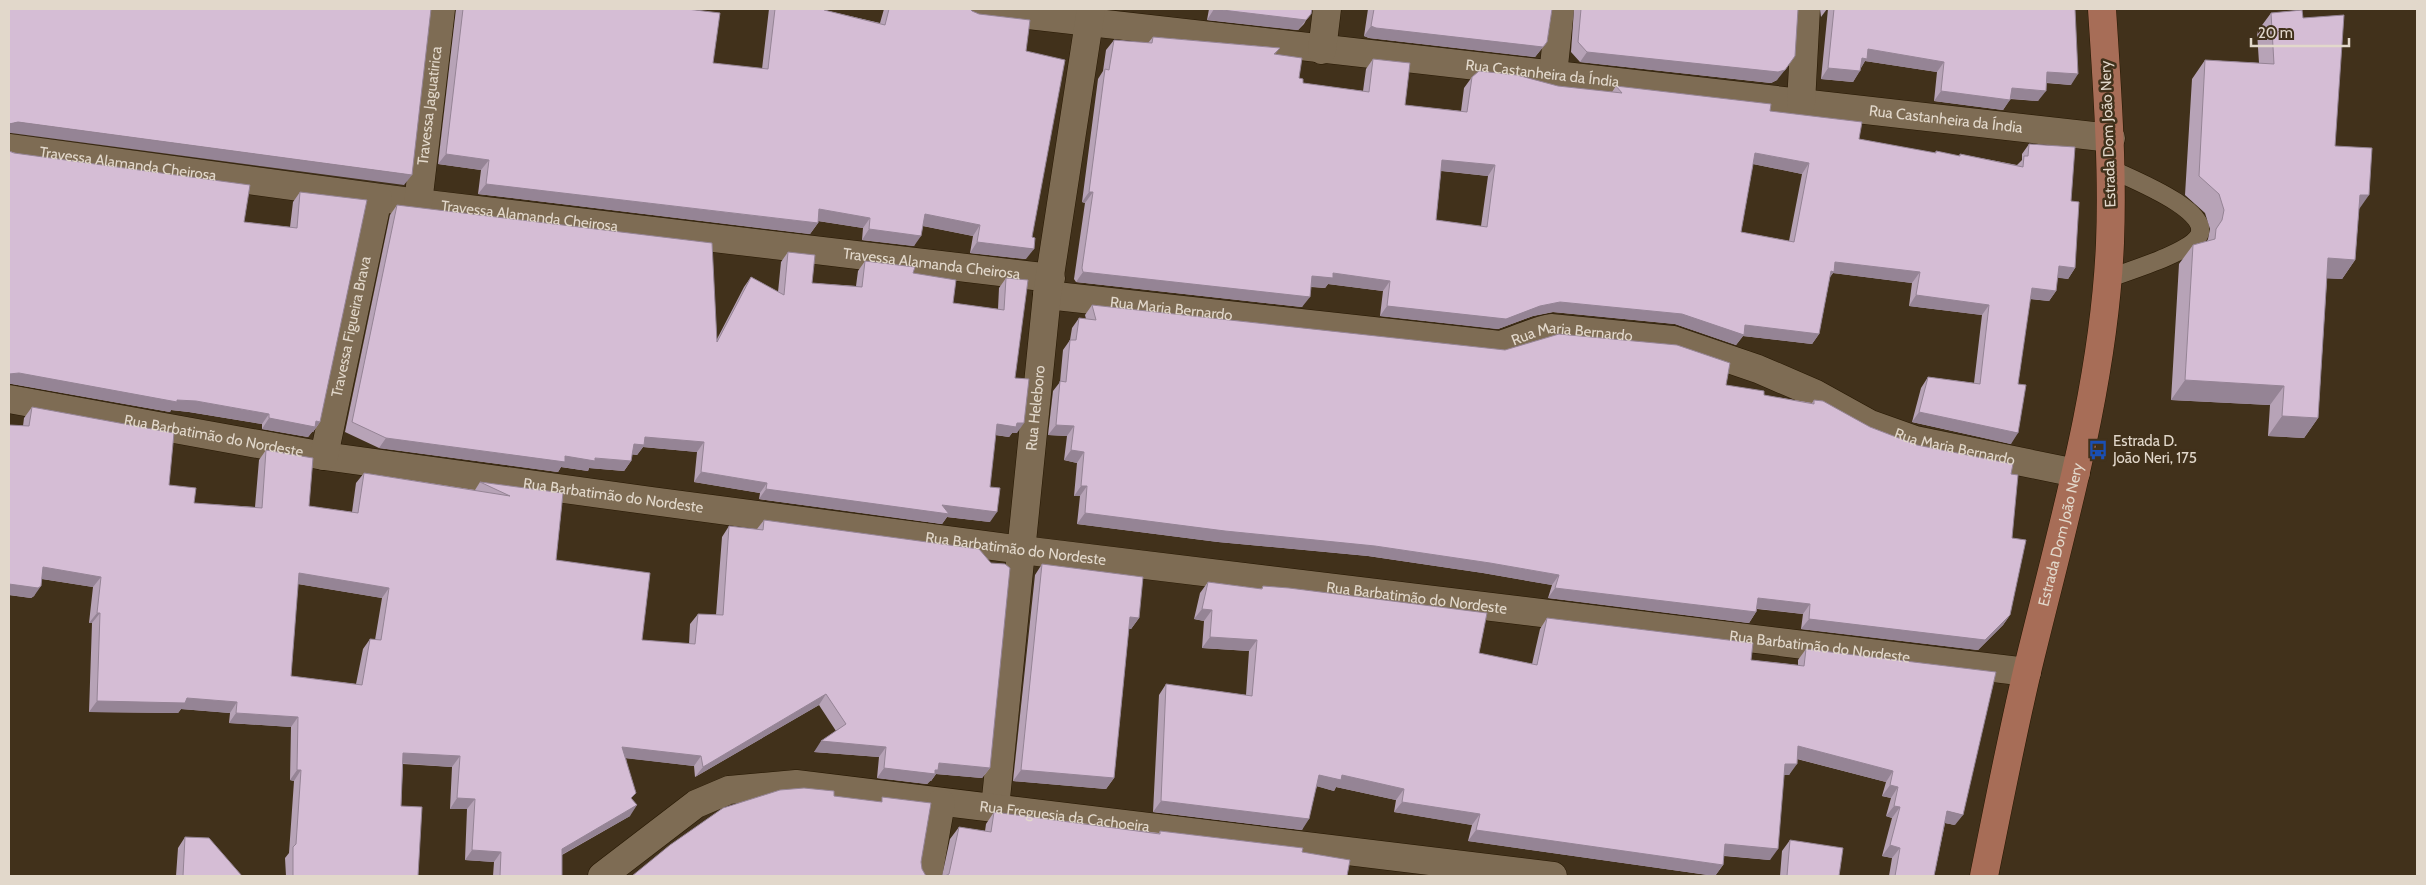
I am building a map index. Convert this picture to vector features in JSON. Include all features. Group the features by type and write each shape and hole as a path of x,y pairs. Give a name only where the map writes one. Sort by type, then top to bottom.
{"main road":[{"name":"Estrada Dom João Nery","path":"1984,876 2027,672 2076,473 2100,342 2110,244 2111,170 2111,138 2102,9"}],"street":[{"name":"Travessa Jaguatirica","path":"418,204 441,9"},
{"name":"Rua Castanheira da Índia","path":"974,9 1090,16 1322,50 2111,138"},
{"path":"1322,50 1328,9"},
{"path":"1553,75 1560,9"},
{"path":"1801,102 1806,9"},
{"name":"Rua Heleboro","path":"995,808 1049,286 1090,16"},
{"name":"Travessa Alamanda Cheirosa","path":"9,148 418,204 1049,286"},
{"name":"Travessa Figueira Brava","path":"324,456 378,198"},
{"name":"Rua Maria Bernardo","path":"1049,286 1500,345 1537,330 1551,328 1673,340 1758,369 1814,393 1870,424 1916,440 2076,473"},
{"name":"Rua Barbatimão do Nordeste","path":"9,399 324,456 1022,550 2027,672"},
{"name":"Rua Freguesia da Cachoeira","path":"602,876 696,804 729,790 796,784 1553,876"},
{"path":"928,876 940,803"}],"lane":[{"path":"2107,279 2173,254 2197,238 2201,228 2199,220 2180,204 2111,170"}],"building":[{"path":"9,9 431,9 412,175 18,122 9,124"},
{"path":"463,9 687,9 720,13 713,63 768,69 775,9 824,9 885,25 889,9 970,9 979,14 1030,20 1026,51 1065,60 1032,237 1035,238 1034,249 977,242 980,225 925,214 921,236 869,229 870,218 819,209 818,223 486,184 489,160 446,154"},
{"path":"1214,9 1312,9 1311,14 1306,20"},
{"path":"1374,9 1552,9 1547,42 1543,47 1376,28 1371,26"},
{"path":"1581,9 1798,9 1795,56 1785,70 1778,72 1587,52 1578,42"},
{"path":"1834,9 2075,9 2078,74 2047,72 2046,91 2012,88 2010,100 1941,91 1944,62 1868,49 1867,59 1862,58 1860,71 1828,68"},
{"path":"2302,10 2303,18 2344,15 2335,146 2372,148 2369,195 2360,195 2355,260 2328,258 2318,418 2282,416 2284,386 2185,380 2193,245 2215,239 2216,229 2222,220 2224,210 2219,194 2199,176 2205,60 2274,64 2271,13"},
{"path":"1153,37 1280,48 1274,54 1302,58 1299,78 1303,79 1303,83 1369,92 1373,59 1410,63 1405,105 1467,112 1472,77 1479,71 1517,75 1558,86 1622,93 1616,86 1771,104 1770,111 1862,122 1859,139 1936,153 1936,151 1960,156 1960,154 2023,167 2024,156 2028,156 2029,144 2075,147 2071,201 2079,202 2075,268 2059,266 2056,291 2032,288 2018,384 2026,385 2018,433 1919,412 1928,377 1980,384 1989,305 1916,295 1920,272 1835,262 1834,272 1831,271 1819,334 1745,325 1744,335 1682,314 1560,302 1540,306 1506,319 1387,306 1390,281 1333,273 1333,278 1312,276 1310,297 1083,272 1093,192 1089,192 1105,69 1109,70 1114,40 1152,43","holes":["1755,153 1809,163 1794,242 1741,232","1442,160 1495,165 1487,227 1436,220"]},
{"path":"9,151 250,185 244,222 297,228 300,192 367,200 320,422 316,421 315,427 269,418 269,414 196,401 177,400 177,402 19,373 9,374"},
{"path":"397,205 712,243 717,342 751,277 784,295 788,252 815,255 812,283 862,287 865,261 915,267 913,273 956,280 953,303 1004,310 1006,278 1028,280 1015,378 1029,379 1024,423 1017,423 1016,427 997,424 990,487 1000,488 997,512 942,505 949,514 766,489 767,483 701,472 704,442 645,437 644,445 634,444 631,461 595,458 595,461 565,456 565,462 386,438 352,422"},
{"path":"1092,305 1505,350 1559,334 1677,345 1730,363 1726,385 1764,391 1764,395 1814,404 1814,400 1823,401 1870,427 1917,445 2013,464 2011,474 2018,475 2012,538 2026,540 2010,615 1985,640 1809,619 1810,604 1758,598 1756,612 1555,588 1559,575 1490,563 1375,546 1225,531 1085,513 1087,486 1081,486 1084,452 1071,450 1074,426 1056,425 1060,381 1066,382 1070,340 1076,340 1079,318 1096,320"},
{"path":"32,407 174,433 169,485 196,488 194,503 262,508 266,450 313,458 309,506 358,513 364,473 510,496 480,482 563,493 556,560 650,573 642,640 695,644 698,614 723,615 729,526 763,530 764,520 979,549 991,563 1005,564 1010,568 990,768 939,763 935,774 884,768 886,747 821,741 846,724 826,694 703,767 701,756 622,747 636,793 631,798 637,805 562,849 562,876 500,876 501,852 472,850 475,799 457,798 460,756 403,753 401,806 422,807 418,876 293,876 293,847 296,844 301,770 297,770 298,717 236,713 237,702 187,698 185,703 97,701 100,613 97,613 101,577 43,567 41,586 38,588 9,584 9,425 29,426","holes":["299,573 389,588 381,640 370,639 362,685 291,676"]},
{"path":"1042,564 1143,577 1139,618 1130,617 1114,778 1021,770"},
{"path":"1208,582 1262,589 1263,586 1289,588 1487,613 1479,653 1537,665 1547,618 1753,643 1751,660 1804,666 1806,649 1996,672 1963,815 1947,811 1934,876 1895,876 1900,848 1890,845 1900,807 1894,806 1898,787 1890,785 1893,771 1798,746 1797,764 1785,764 1778,849 1725,844 1723,865 1476,830 1480,814 1402,802 1404,789 1342,775 1341,780 1319,775 1309,819 1161,801 1166,684 1252,696 1257,640 1210,637 1212,610 1202,609"},
{"path":"804,788 834,791 834,796 882,802 882,797 931,803 921,862 926,876 632,876 670,845 723,808 780,790"},
{"path":"994,812 1160,834 1160,831 1303,848 1302,852 1350,860 1347,876 945,876 949,874 959,827 991,832"},
{"path":"185,837 209,838 242,876 183,876"},
{"path":"1790,840 1843,848 1839,876 1787,876"}],"place":[{"name":"Estrada D. João Neri, 175","path":"2098,450"}]}
